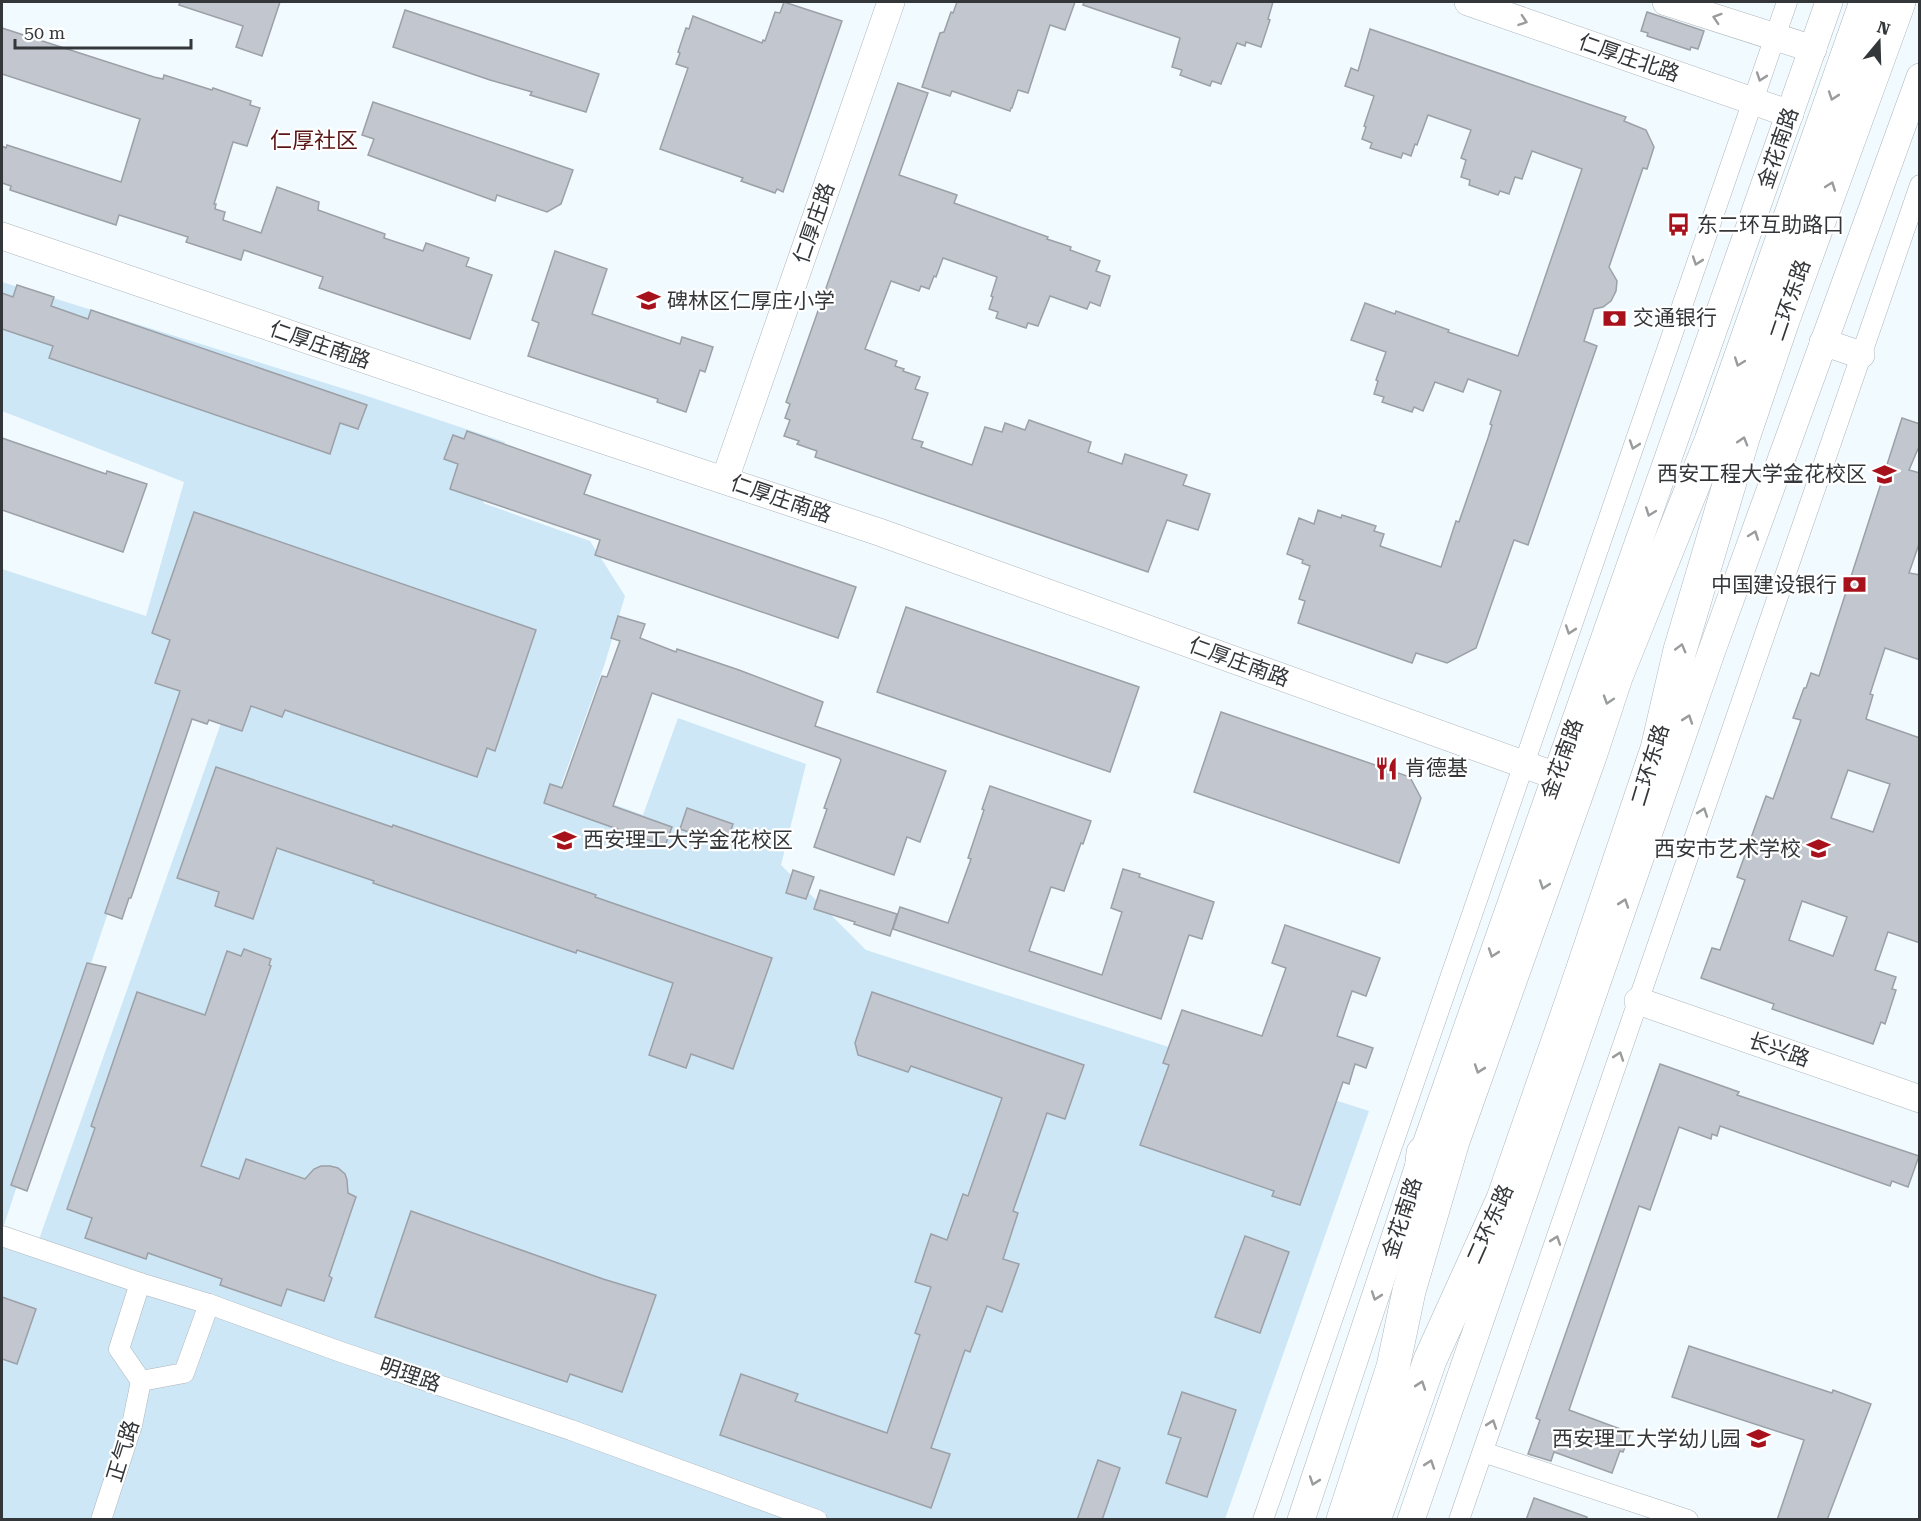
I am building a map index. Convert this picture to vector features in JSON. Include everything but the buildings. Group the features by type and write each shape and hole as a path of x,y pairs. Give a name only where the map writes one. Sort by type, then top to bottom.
{"highway":[{"name":"二环东路","path":"1374,1520 1430,1360 1503,1199 1657,749 1680,650 1743,438 1771,314 1866,2"},
{"name":"二环东路","path":"1343,1520 1393,1368 1409,1291 1454,1141 1616,676 1711,441 1771,314 1899,2"},
{"path":"1598,658 1663,558"},
{"path":"1643,849 1657,749"},
{"path":"1409,1291 1423,1153"},
{"path":"1453,1306 1521,1199"}],"main road":[{"name":"仁厚庄路","path":"725,479 891,2"},
{"name":"仁厚庄北路","path":"1468,2 1790,114"},
{"path":"1666,2 1813,49"},
{"name":"金花南路","path":"1301,1520 1423,1153 1829,2"},
{"path":"1411,1520 1715,642 1920,77"},
{"name":"仁厚庄南路","path":"2,236 879,532 1556,776"},
{"path":"1823,342 1861,355"},
{"name":"长兴路","path":"1638,1001 1920,1099"}],"street":[{"path":"1263,1520 1787,2"},
{"path":"1459,1520 1920,185"},
{"name":"明理路","path":"2,1236 209,1304 341,1352 571,1430 817,1520"},
{"path":"140,1283 119,1349 141,1381 184,1373 209,1304"},
{"name":"正气路","path":"101,1520 132,1425 141,1381"},
{"path":"1483,1452 1688,1520"}],"shaded area":[{"name":"西安理工大学金花校区","path":"2,282 367,396 505,442 483,503 590,541 625,596 605,663 561,785 643,815 678,718 806,764 781,865 866,950 1369,1111 1225,1519 2,1519 2,1241 36,1248 239,672 193,657 2,1231 2,569 146,616 184,482 2,411"}],"place":[{"name":"东二环互助路口","path":"1679,225"},
{"name":"碑林区仁厚庄小学","path":"649,301"},
{"name":"交通银行","path":"1615,318"},
{"name":"西安工程大学金花校区","path":"1885,474"},
{"name":"中国建设银行","path":"1855,585"},
{"name":"肯德基","path":"1387,768"},
{"name":"西安理工大学金花校区","path":"565,840"},
{"name":"西安市艺术学校","path":"1819,849"},
{"name":"西安理工大学幼儿园","path":"1759,1439"}],"district":[{"name":"仁厚社区","path":"314,140"}]}
